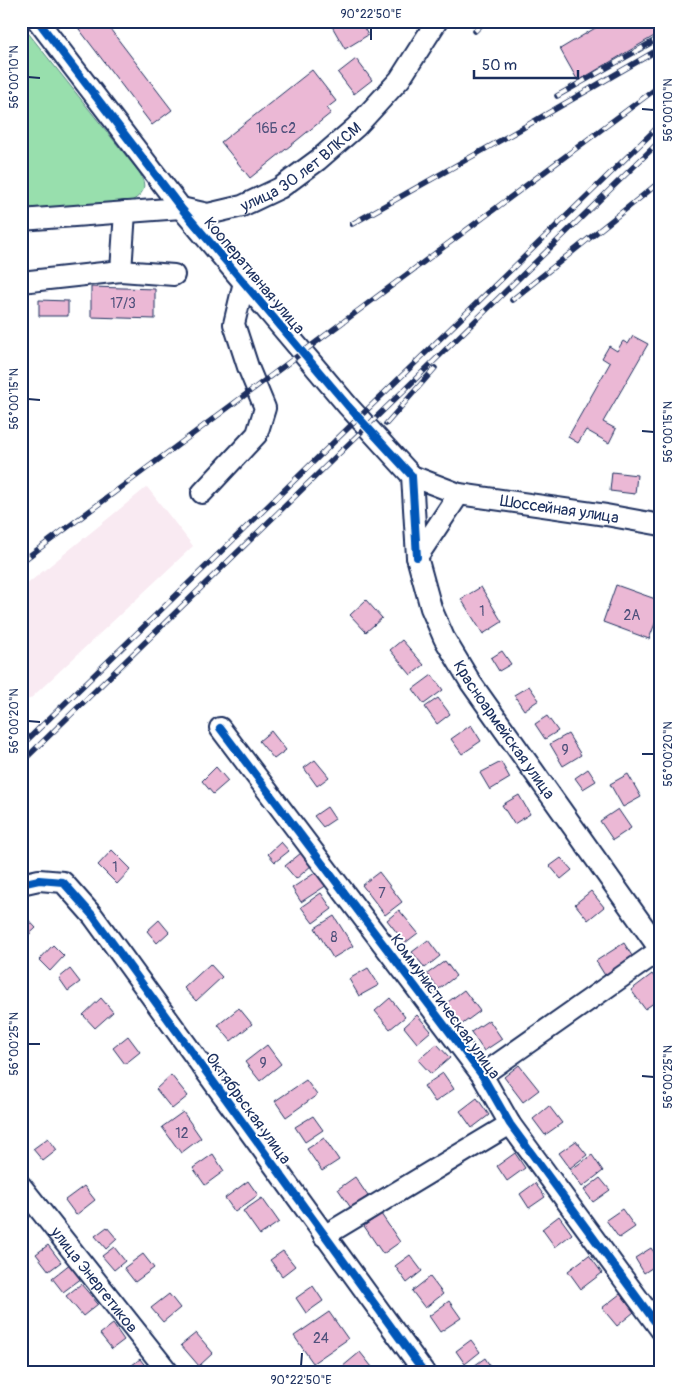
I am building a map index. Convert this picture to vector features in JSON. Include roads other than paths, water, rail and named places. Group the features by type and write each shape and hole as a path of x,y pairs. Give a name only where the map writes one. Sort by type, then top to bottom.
{"street":[{"name":"Кооперативная улица","path":"38,21 181,208 348,406 412,476 459,494"},
{"name":"улица 30 лет ВЛКСМ","path":"21,220 181,208 208,214 242,206 280,188 356,127 400,78 438,21"},
{"path":"121,271 126,212"},
{"path":"21,282 121,271 174,275"},
{"path":"202,493 257,434 265,408 248,367 234,324 244,282"},
{"path":"412,476 417,556"},
{"path":"417,556 459,494"},
{"name":"Шоссейная улица","path":"459,494 606,515 661,525"},
{"name":"Красноармейская улица","path":"417,556 431,608 444,638 471,682 660,951"},
{"name":"Коммунистическая улица","path":"220,728 482,1075 510,1124 661,1330"},
{"name":"Октябрьская улица","path":"30,882 64,882 93,916 424,1372"},
{"path":"482,1075 660,951"},
{"path":"324,1236 510,1124"},
{"name":"улица Энергетиков","path":"21,1186 168,1372"}],"railway":[{"path":"475,31 485,21"},
{"path":"557,96 661,37"},
{"path":"352,224 661,48"},
{"path":"21,562 661,85"},
{"path":"21,746 661,124"},
{"path":"21,763 661,140"},
{"path":"512,300 661,181"},
{"path":"386,424 435,368"}]}
